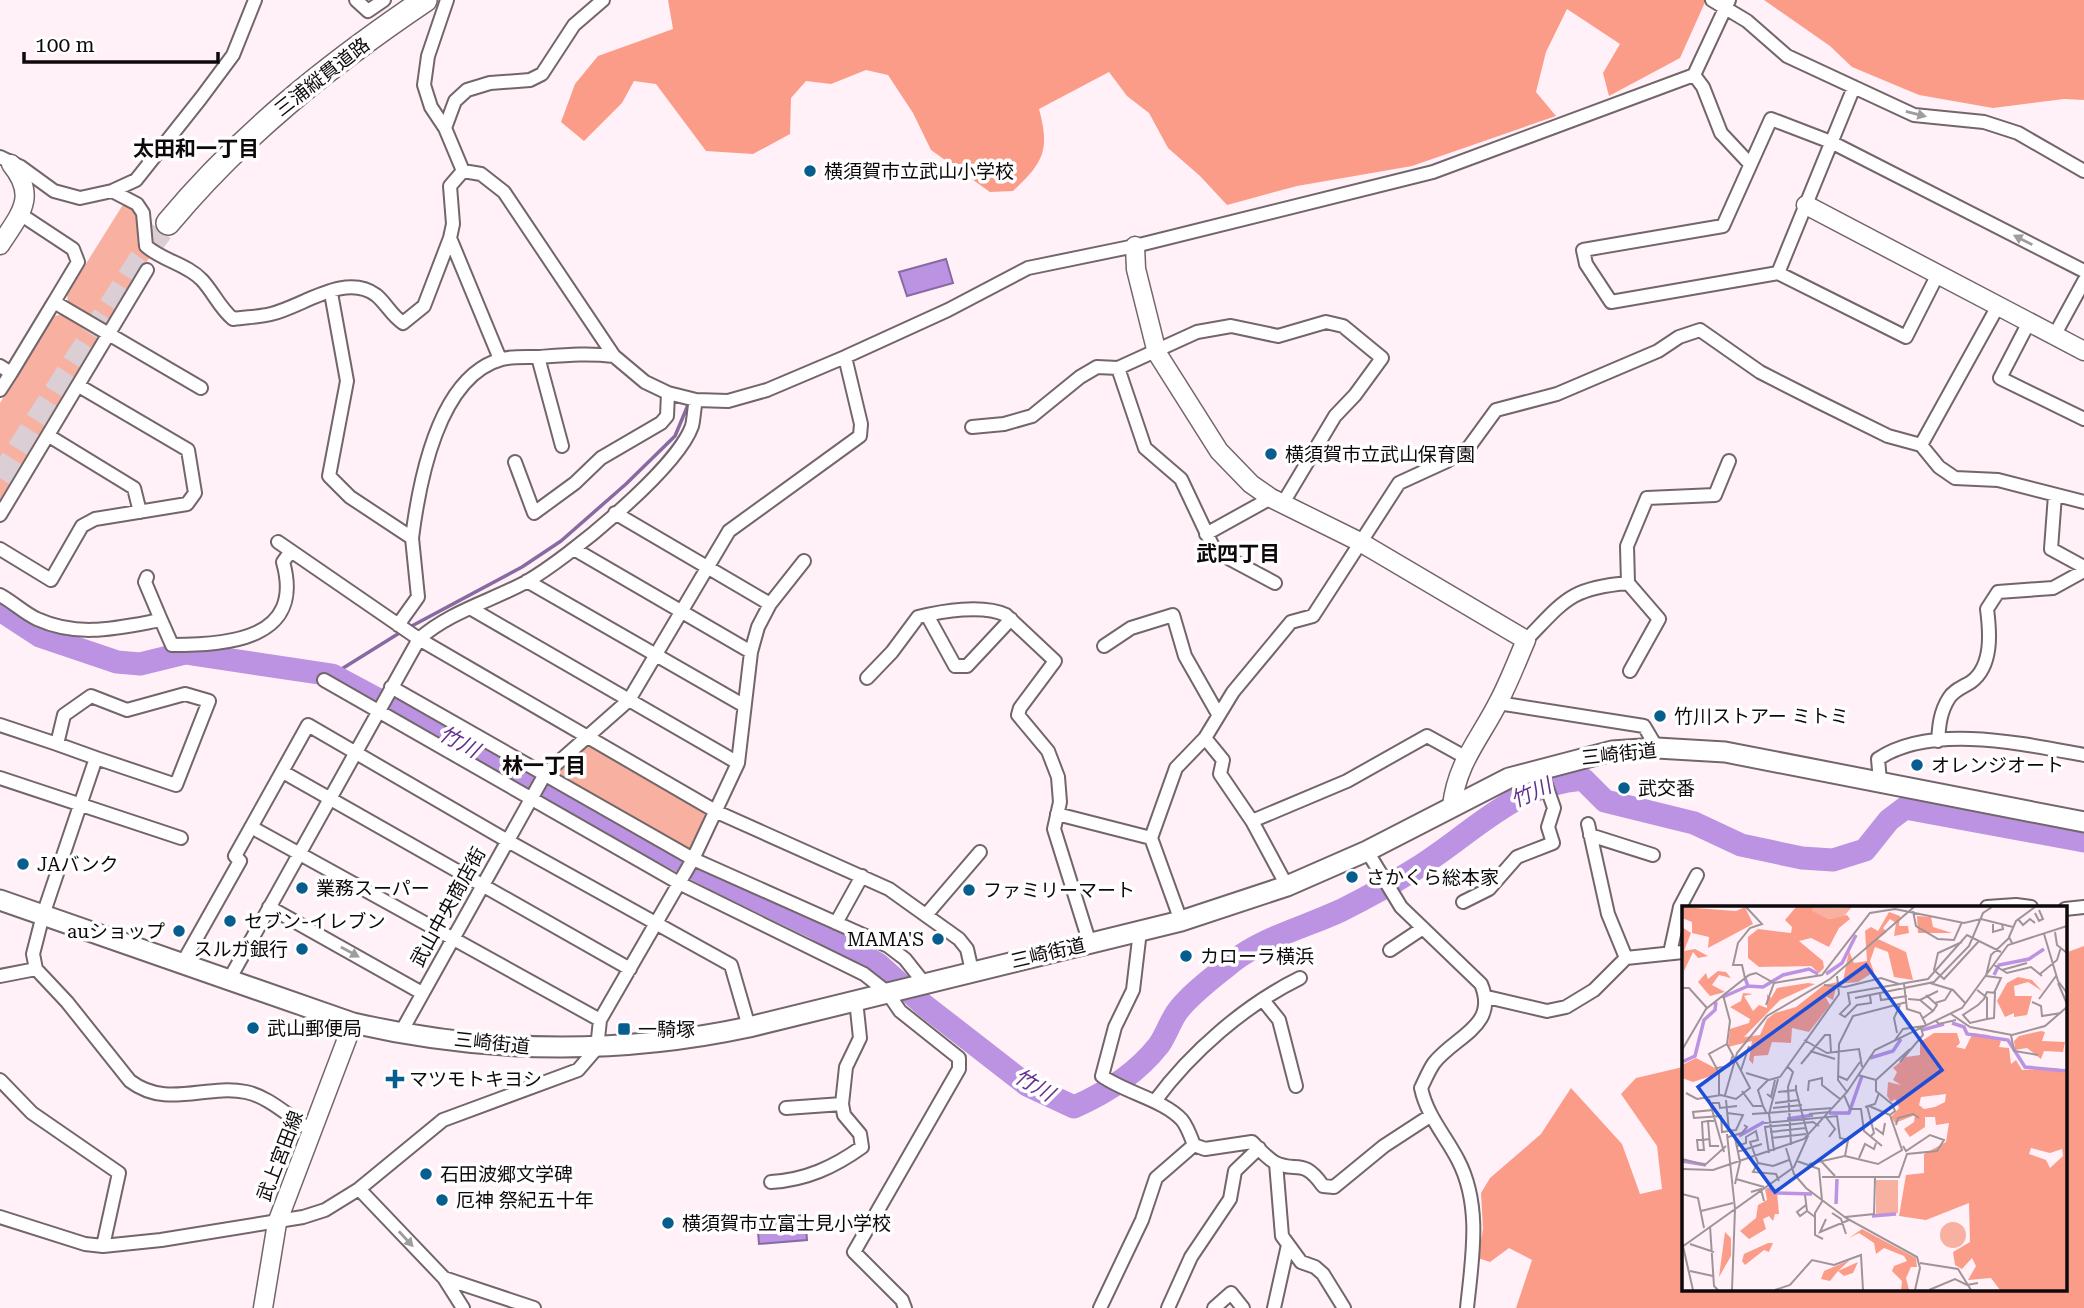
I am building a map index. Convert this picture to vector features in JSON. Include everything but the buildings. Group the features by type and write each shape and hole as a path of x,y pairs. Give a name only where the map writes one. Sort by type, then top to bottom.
{"highway":[{"name":"三浦縦貫道路","path":"164,220 226,145 256,118 412,0"},
{"name":"三浦縦貫道路","path":"365,37 425,0"}],"main road":[{"name":"三崎街道","path":"0,900 353,1023 400,1034 555,1049 597,1048 697,1038 749,1027 1181,921 1287,886 1367,851 1509,778 1612,751 1657,748 1725,752 2084,822"}],"street":[{"path":"6,161 21,167 54,191 80,198 112,191 136,180 233,55 256,0"},
{"path":"356,0 368,11 384,0"},
{"path":"447,0 428,55 424,85 431,107 444,128 463,171"},
{"path":"444,128 455,101 467,90 490,83 530,80 542,74 574,25 603,0"},
{"path":"1712,0 1727,4 1787,56 1914,115 1984,122 2018,133 2084,171"},
{"path":"463,171 481,174 504,192 614,356 645,382 667,393 696,400 728,401 767,390 845,357 948,310 1028,268 1135,246 1433,172 1694,75 1727,4"},
{"path":"1694,75 1703,87 1721,133 1750,164"},
{"path":"1778,273 1854,87"},
{"path":"1938,274 1906,337 1778,273 1611,302 1586,264 1583,250 1723,226 1770,118 1831,142 2084,271"},
{"path":"0,245 26,200 24,180 6,161"},
{"path":"112,191 137,204 143,212 146,246 202,281 219,307 233,318 274,314 302,300 356,286 376,295 391,315 402,323 424,306 450,238 453,224 450,186 463,171"},
{"path":"1806,205 2084,351"},
{"path":"0,390 5,369 54,302 78,262 73,249 20,214"},
{"path":"450,238 500,359"},
{"path":"1135,246 1136,269 1157,353 1219,451 1251,484 1277,501 1360,542 1526,640"},
{"path":"0,515 146,270"},
{"path":"2054,336 2084,281"},
{"path":"331,293 347,381 329,476 350,497 412,538"},
{"path":"54,302 201,388"},
{"path":"1921,445 1998,306"},
{"path":"972,427 1004,424 1032,416 1080,377 1097,367 1118,368 1157,353 1197,332 1231,326 1278,336 1326,322 1343,326 1382,358 1355,395 1335,416 1277,501 1206,534"},
{"path":"2029,322 2000,378 2084,419"},
{"path":"1181,921 1151,838 1176,768 1205,738 1218,714 1291,622 1313,616 1399,483 1447,461 1469,447 1496,410 1557,394 1658,351 1679,337 1700,330 1782,383 1888,436 1921,445 1938,467 1955,478 1998,480 2084,502"},
{"path":"398,625 418,597 412,538 417,502 433,439 466,382 500,359 585,352 614,356"},
{"path":"538,357 562,446"},
{"path":"629,700 729,531 860,436 861,424 845,357"},
{"path":"1118,368 1145,448 1181,479 1215,551 1275,583"},
{"path":"0,549 51,580 82,526 94,519 187,504 195,493 188,450 79,386"},
{"path":"515,462 534,513 575,483 601,458 661,424 667,416 667,393"},
{"path":"229,980 377,710 419,639 434,626 527,581 574,550 657,477 692,426 696,400"},
{"path":"49,436 134,488 140,512"},
{"path":"1630,671 1659,619 1628,583 1626,546 1647,498 1715,495 1730,461"},
{"path":"1938,741 1941,714 1950,696 1973,680 1982,667 1991,638 1987,609 1998,592 2053,588 2084,569 2051,549 2055,495"},
{"path":"615,513 771,604"},
{"path":"278,542 419,639 717,812 889,889 959,939 967,949 972,971"},
{"path":"574,550 751,652"},
{"path":"147,577 145,582 172,645 235,643 266,628 282,608 288,580 283,562 291,551"},
{"path":"0,1217 85,1244 103,1246 277,1223 325,1210 359,1189 431,1127 578,1070 597,1048 600,1020 693,859 717,812 738,763 743,705 751,652 758,627 771,604 804,561"},
{"path":"527,581 743,705"},
{"path":"1452,806 1454,788 1465,757 1498,703 1526,640 1565,600 1591,586 1628,583"},
{"path":"0,595 34,618 86,632 161,620"},
{"path":"470,608 738,763"},
{"path":"867,678 892,652 918,617 926,615 996,610 1011,619 1055,661 1020,708 1018,715 1048,751 1058,777 1060,802 1054,829 1090,944"},
{"path":"926,615 956,666 967,666 1011,619"},
{"path":"1104,646 1131,628 1173,615 1185,656 1218,714"},
{"path":"324,680 679,883 841,961 887,992 900,1011 959,1058 959,1069 854,1252 902,1300 905,1308"},
{"path":"391,687 693,859 888,946 905,959 920,984"},
{"path":"0,725 176,785 209,701 185,694 127,710 92,695 64,715 57,744"},
{"name":"武山中央商店街","path":"400,1034 529,798 545,774 629,700"},
{"path":"1498,703 1644,726 1657,748"},
{"path":"182,964 240,861 235,856 309,725 506,840 731,965 749,1027"},
{"path":"1252,821 1348,781 1427,736 1465,757"},
{"path":"1205,738 1223,760 1220,774 1252,821 1287,886"},
{"path":"1880,781 1878,759 1890,752 1938,741 2002,740 2084,755"},
{"path":"96,758 43,915 33,954 36,969 67,1002 130,1081 141,1089 167,1096 261,1096 312,1130"},
{"path":"1463,902 1489,889 1517,858 1553,843 1548,827 1554,808 1540,768"},
{"path":"283,772 630,969"},
{"path":"0,778 181,838"},
{"path":"1057,814 1151,838"},
{"path":"251,827 600,1020"},
{"path":"1626,958 1608,914 1589,830 1653,855"},
{"path":"1367,851 1401,907 1481,984 1487,998 1486,1009 1476,1027 1434,1063 1421,1088 1430,1116 1459,1161 1472,1202 1474,1222 1467,1308"},
{"path":"926,915 980,852"},
{"path":"1487,998 1547,1011 1566,1007 1594,990 1626,958 1677,952 1680,907 1697,875"},
{"path":"836,923 862,876"},
{"path":"269,907 422,993"},
{"path":"2066,909 2084,907"},
{"path":"1390,950 1423,928"},
{"path":"1140,931 1133,990 1115,1027 1102,1076 1122,1090 1155,1101 1182,1120 1194,1145 1205,1149 1252,1142 1276,1163 1301,1165 1314,1174 1323,1186 1334,1187 1384,1146 1430,1116"},
{"path":"0,976 36,969"},
{"path":"1155,1101 1176,1073 1263,1000 1300,978"},
{"path":"771,1182 796,1180 837,1165 862,1147 860,1134 845,1115 842,1104 846,1067 860,1038 856,1000"},
{"path":"1263,1000 1279,1020 1296,1086"},
{"name":"武上宮田線","path":"263,1308 277,1223 353,1023"},
{"path":"0,1080 32,1113 119,1173 103,1246"},
{"path":"786,1108 842,1104"},
{"path":"1100,1308 1142,1220 1156,1178 1194,1145"},
{"path":"1169,1307 1191,1257 1230,1199 1235,1171 1259,1148"},
{"path":"1276,1163 1281,1226 1287,1245 1301,1262 1315,1267 1323,1274 1344,1308"},
{"path":"359,1189 444,1278 463,1308"},
{"path":"1274,1308 1287,1245"},
{"path":"444,1278 534,1308"},
{"path":"1214,1308 1231,1293 1243,1308"}],"shaded area":[{"path":"668,0 1706,0 1680,58 1609,96 1603,73 1620,44 1567,9 1546,52 1536,92 1556,116 1412,166 1297,186 1227,205 1168,148 1149,113 1127,96 1109,72 1039,109 1044,135 1042,154 1032,172 1013,191 990,192 931,150 913,113 888,75 866,70 831,84 806,81 791,98 790,134 753,154 706,151 656,84 634,81 622,103 584,141 561,122 575,84 598,56 673,29"},
{"path":"1764,0 2084,0 2084,100 2064,99 1993,108 1919,95 1852,67 1830,46"},
{"path":"124,203 137,211 140,241 151,255 110,321 103,324 68,303 67,294"},
{"path":"946,259 953,283 907,296 899,272"},
{"path":"62,314 96,334 98,343 0,503 0,403 52,317"},
{"path":"586,736 717,812 693,859 545,774"},
{"path":"2084,946 2084,1308 1516,1308 1532,1260 1509,1248 1490,1262 1478,1258 1483,1229 1481,1193 1490,1178 1541,1134 1571,1088 1622,1144 1640,1194 1662,1189 1657,1146 1621,1094 1636,1078 1682,1067 1682,1290 2066,1290 2066,953"},
{"path":"805,1215 807,1240 759,1244 757,1219"}],"waterway":[{"path":"408,628 522,567 561,541 626,484 675,436 688,405"},
{"name":"竹川","path":"0,610 40,636 117,662 140,664 185,653 332,675 720,882 815,928 878,964 924,1005 1027,1085 1074,1107 1109,1089 1141,1065 1159,1045 1182,1005 1244,953 1371,895 1437,855 1515,800 1558,783 1583,779 1605,801 1694,823 1741,845 1802,858 1833,860 1865,850 1889,820 1905,808 2084,841"},
{"path":"332,675 401,632"}],"tunnel":[{"path":"0,478 139,261 168,223"}],"place":[{"name":"横須賀市立武山小学校","path":"810,171"},
{"name":"横須賀市立武山保育園","path":"1271,454"},
{"name":"竹川ストアー ミトミ","path":"1660,716"},
{"name":"オレンジオート","path":"1917,765"},
{"name":"武交番","path":"1624,788"},
{"name":"JAバンク","path":"23,864"},
{"name":"さかくら総本家","path":"1352,877"},
{"name":"業務スーパー","path":"302,888"},
{"name":"ファミリーマート","path":"969,890"},
{"name":"セブン-イレブン","path":"230,921"},
{"name":"auショップ","path":"179,931"},
{"name":"MAMA'S","path":"938,939"},
{"name":"スルガ銀行","path":"302,949"},
{"name":"カローラ横浜","path":"1186,956"},
{"name":"武山郵便局","path":"253,1028"},
{"name":"一騎塚","path":"624,1029"},
{"name":"マツモトキヨシ","path":"395,1079"},
{"name":"石田波郷文学碑","path":"426,1174"},
{"name":"厄神 祭紀五十年","path":"442,1200"},
{"name":"横須賀市立富士見小学校","path":"668,1223"}],"district":[{"name":"太田和一丁目","path":"196,149"},
{"name":"武四丁目","path":"1238,554"},
{"name":"林一丁目","path":"544,766"}]}
